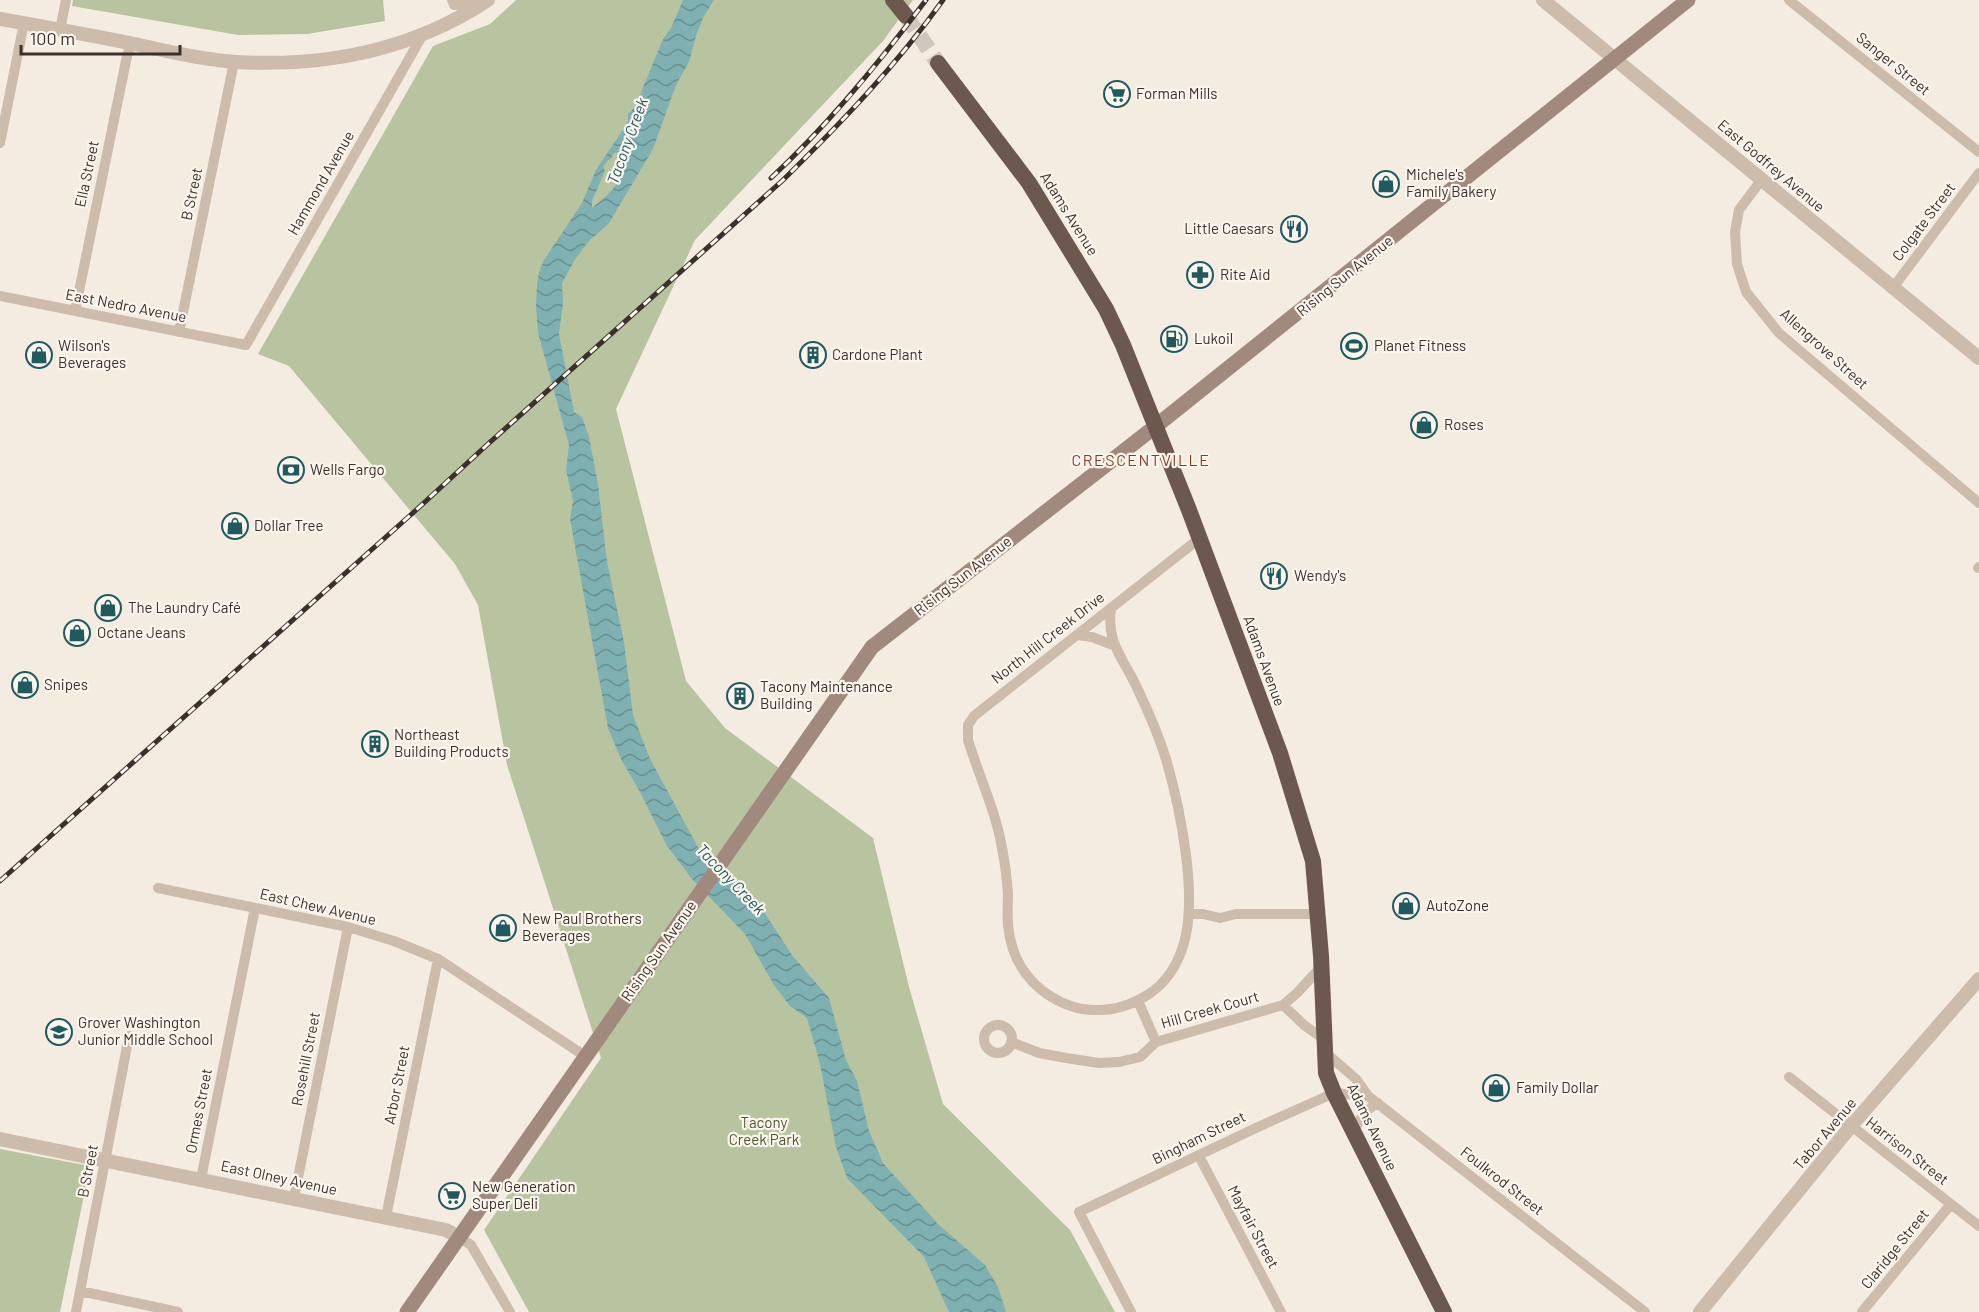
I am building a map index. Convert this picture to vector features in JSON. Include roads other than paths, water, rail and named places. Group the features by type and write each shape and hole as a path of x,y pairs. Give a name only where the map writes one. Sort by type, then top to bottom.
{"highway":[{"path":"893,0 906,16"},
{"name":"Adams Avenue","path":"938,63 1029,183 1054,222 1113,324 1156,426 1280,753 1313,861 1322,966 1326,1073 1444,1312"}],"main road":[{"name":"Rising Sun Avenue","path":"407,1312 872,647 1156,426 1688,0"}],"street":[{"path":"60,30 66,0"},
{"path":"452,0 454,4 485,2"},
{"name":"East Godfrey Avenue","path":"1543,0 1762,179 1892,289 1979,358"},
{"name":"Sanger Street","path":"1789,0 1979,152"},
{"path":"0,19 234,62 303,62 371,51 422,36 485,2"},
{"path":"0,142 24,24"},
{"name":"Hammond Avenue","path":"246,345 422,36"},
{"name":"Ella Street","path":"75,311 126,56 131,44"},
{"name":"B Street","path":"179,332 234,62"},
{"name":"Colgate Street","path":"1892,289 1979,173"},
{"name":"Allengrove Street","path":"1762,179 1739,210 1735,232 1737,264 1746,292 1779,333 1979,503"},
{"name":"East Nedro Avenue","path":"0,297 246,345"},
{"name":"North Hill Creek Drive","path":"1138,1001 1112,1009 1092,1010 1071,1006 1041,990 1018,964 1010,943 1008,894 1002,846 968,740 968,725 974,716 1200,538"},
{"path":"1111,608 1109,623 1113,645 1138,690 1165,758 1175,796 1187,868 1189,914 1185,940 1174,968 1156,989 1138,1001 1156,1042"},
{"path":"1078,635 1113,645"},
{"name":"East Chew Avenue","path":"158,888 348,927 393,941 438,959 585,1056"},
{"name":"Ormes Street","path":"201,1179 255,908"},
{"path":"1189,914 1220,918 1236,914 1318,914"},
{"name":"Rosehill Street","path":"294,1198 348,927"},
{"name":"Arbor Street","path":"386,1217 438,959"},
{"name":"Hill Creek Court","path":"1011,1042 1038,1053 1099,1063 1119,1062 1140,1057 1156,1042 1283,1005 1322,966"},
{"name":"Tabor Avenue","path":"1700,1312 1851,1126 1979,979"},
{"name":"Hill Creek Court","path":"1283,1005 1356,1079 1368,1096"},
{"name":"B Street","path":"76,1312 129,1036"},
{"name":"Harrison Street","path":"1789,1077 1979,1226"},
{"name":"Foulkrod Street","path":"1334,1093 1368,1096 1378,1103 1645,1312"},
{"name":"Bingham Street","path":"1131,1312 1078,1212 1334,1093"},
{"path":"1354,1132 1361,1116 1378,1103"},
{"name":"East Olney Avenue","path":"0,1139 446,1230 471,1245 510,1312"},
{"name":"Mayfair Street","path":"1199,1155 1281,1312"},
{"name":"Claridge Street","path":"1862,1312 1951,1204"},
{"path":"80,1291 178,1312"}],"water":[{"name":"Tacony Creek","path":"683,0 714,0 703,18 689,62 676,85 653,149 609,223 588,242 562,283 563,303 559,334 574,412 582,417 589,437 598,484 607,562 624,642 633,715 650,759 699,849 757,901 792,955 829,998 846,1060 857,1081 869,1131 883,1163 939,1225 985,1265 998,1287 1006,1312 949,1312 924,1257 847,1178 836,1147 820,1064 807,1018 790,1006 774,985 745,934 692,879 667,846 621,759 608,728 570,519 573,501 566,470 569,445 538,333 537,285 544,260 582,203 596,170 628,122 628,114 635,107 663,39 671,28","holes":["625,149 623,175 613,189 592,208 592,201 605,171 603,167 613,154"]}],"tunnel":[{"path":"906,16 938,63"}],"railway":[{"path":"771,178 853,92 926,0"},
{"path":"0,881 782,181 867,94 943,0"}],"place":[{"name":"Forman Mills","path":"1117,94"},
{"name":"Michele's Family Bakery","path":"1386,184"},
{"name":"Little Caesars","path":"1294,229"},
{"name":"Rite Aid","path":"1200,275"},
{"name":"Lukoil","path":"1174,339"},
{"name":"Planet Fitness","path":"1354,346"},
{"name":"Wilson's Beverages","path":"39,355"},
{"name":"Cardone Plant","path":"813,355"},
{"name":"Roses","path":"1424,425"},
{"name":"Wells Fargo","path":"291,470"},
{"name":"Dollar Tree","path":"235,526"},
{"name":"Wendy's","path":"1274,576"},
{"name":"The Laundry Café","path":"108,608"},
{"name":"Octane Jeans","path":"77,633"},
{"name":"Snipes","path":"25,685"},
{"name":"Tacony Maintenance Building","path":"740,696"},
{"name":"Northeast Building Products","path":"375,744"},
{"name":"AutoZone","path":"1406,906"},
{"name":"New Paul Brothers Beverages","path":"503,928"},
{"name":"Grover Washington Junior Middle School","path":"59,1032"},
{"name":"Family Dollar","path":"1496,1088"},
{"name":"New Generation Super Deli","path":"452,1196"}],"district":[{"name":"CRESCENTVILLE","path":"1141,460"}],"park label":[{"name":"Tacony Creek Park","path":"764,1132"}]}
